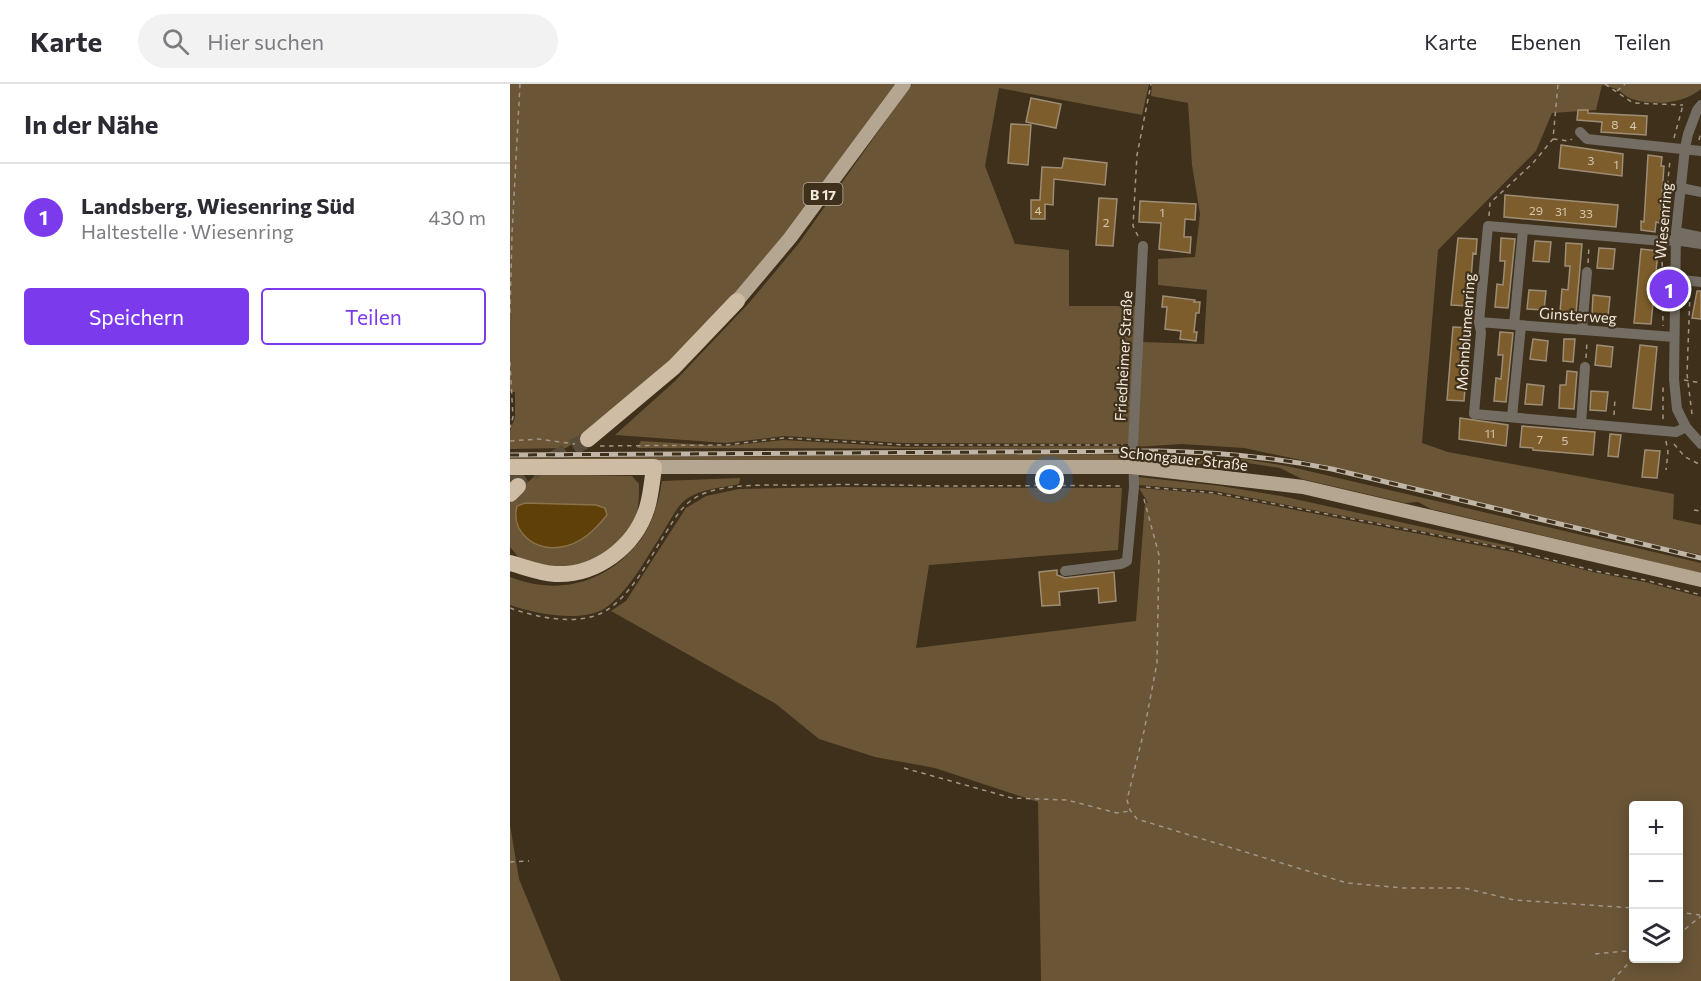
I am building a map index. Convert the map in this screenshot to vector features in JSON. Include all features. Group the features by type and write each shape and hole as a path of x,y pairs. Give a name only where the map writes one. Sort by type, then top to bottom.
{"highway":[{"name":"B 17","path":"589,443 674,367 737,301"},
{"path":"512,483 654,467 647,509 636,532 626,545 610,558 595,567 575,573 536,572 513,562"}],"main road":[{"name":"B 17","path":"737,301 790,238 904,84"},
{"name":"Schongauer Straße","path":"654,467 1132,467 1303,488 1701,580"}],"street":[{"name":"Wiesenring","path":"1699,107 1685,148 1675,236 1674,379 1677,409 1690,424 1701,444"},
{"path":"1580,132 1587,139 1701,151"},
{"path":"1681,188 1701,192"},
{"path":"1488,226 1662,241 1675,236 1701,237"},
{"name":"Mohnblumenring","path":"1488,226 1479,322 1481,332 1474,414 1676,432 1690,424"},
{"path":"1512,417 1523,230"},
{"path":"1675,236 1701,244"},
{"name":"Friedheimer Straße","path":"1065,571 1121,564 1127,561 1134,487 1132,467 1143,246"},
{"path":"1585,331 1587,273"},
{"path":"1674,279 1701,282"},
{"name":"Ginsterweg","path":"1479,322 1674,337"},
{"path":"1581,424 1585,368"}],"path":[{"path":"510,313 520,84"},
{"path":"1143,246 1133,226 1137,154 1151,84"},
{"path":"1488,226 1490,203 1533,163 1552,139 1558,84"},
{"path":"1605,84 1633,103 1699,107"},
{"path":"1616,92 1625,84"},
{"path":"1552,139 1569,141 1580,132"},
{"path":"1587,273 1590,235"},
{"path":"1688,280 1690,424"},
{"path":"1585,331 1585,368"},
{"path":"510,362 513,417 510,428"},
{"path":"1674,379 1701,383"},
{"path":"1612,427 1616,398"},
{"path":"1663,430 1668,452 1666,470"},
{"path":"510,441 538,439 589,443 726,445 783,438 904,445 1133,445"},
{"path":"510,608 542,617 566,619 600,614 609,609 641,572 684,504 706,493 740,487 840,484 1134,487 1215,493 1514,550 1701,595"},
{"path":"1134,487 1146,502 1159,555 1156,663 1144,731 1127,800 1130,810 1137,819 1347,883 1404,888 1464,888 1514,900 1629,908"},
{"path":"1694,510 1701,512"},
{"path":"904,768 1012,798 1067,800 1117,813 1130,810"},
{"path":"510,862 529,861"},
{"path":"1683,913 1701,915"},
{"path":"1683,931 1701,915"},
{"path":"1596,954 1625,951 1629,953"},
{"path":"1612,981 1629,962"}],"shaded area":[{"path":"510,84 898,84 740,294 599,427 566,448 510,449 510,431 515,417 515,392 510,392"},
{"path":"912,84 1149,84 1142,115 999,88 985,166 1015,244 1069,250 1069,306 1139,306 1131,444 903,443 784,436 726,443 615,435 674,382 749,303 799,243"},
{"path":"1152,84 1701,84 1701,89 1686,98 1659,103 1632,99 1616,89 1602,85 1596,110 1552,113 1536,151 1438,250 1422,443 1448,452 1674,494 1673,519 1701,525 1701,555 1339,468 1244,448 1182,444 1135,447 1141,342 1204,344 1207,290 1158,285 1158,259 1195,257 1200,214 1192,165 1188,103 1151,96"},
{"path":"783,440 904,447 1128,446 1128,449 637,448 641,441 726,446"},
{"path":"1128,455 1125,460 1119,461 510,462 510,458"},
{"path":"1137,456 1244,459 1287,466 1701,563 1701,573 1431,509 1418,502 1405,503 1302,479 1280,468 1228,460 1193,465 1140,462"},
{"path":"537,474 632,476 639,484 638,511 630,530 615,546 593,561 567,568 540,567 527,563 510,547 510,498","holes":["525,503 596,505 606,515 594,531 581,539"]},
{"path":"1138,477 1221,486 1281,496 1514,547 1513,549 1215,491 1138,485"},
{"path":"740,478 739,484 695,494 683,502 630,583 608,606 587,615 560,616 510,605 510,577 526,582 559,586 589,579 617,564 638,543 646,531 655,511 662,481"},
{"path":"839,487 1122,488 1118,550 929,565 916,648 1136,621 1145,503 1148,503 1139,488 1214,494 1513,552 1701,597 1701,981 1041,981 1038,802 935,768 875,757 819,739 776,704 611,611 626,601 686,508 706,496 739,489"},
{"path":"525,503 596,505 605,508 607,515 581,540 552,548 527,539 522,532 516,516 517,506"},
{"path":"510,825 519,879 561,981 510,981"}],"building":[{"path":"1031,98 1061,104 1056,128 1026,122"},
{"path":"1578,110 1588,110 1588,113 1647,116 1646,135 1601,132 1602,122 1577,120"},
{"path":"1011,124 1031,125 1028,165 1008,163"},
{"path":"1561,145 1623,154 1622,176 1559,168"},
{"path":"1648,155 1662,157 1661,166 1664,166 1660,223 1656,222 1655,232 1641,230 1641,221 1644,222"},
{"path":"1064,158 1107,163 1105,185 1054,179 1053,205 1045,204 1045,219 1031,219 1031,200 1040,200 1042,167 1062,168"},
{"path":"1505,195 1618,205 1616,227 1504,217"},
{"path":"1099,198 1117,199 1113,246 1096,245"},
{"path":"1140,201 1196,204 1195,220 1185,219 1184,237 1191,237 1190,253 1159,249 1161,223 1139,222"},
{"path":"1458,238 1477,239 1476,254 1473,253 1469,306 1451,305"},
{"path":"1501,238 1515,239 1508,308 1495,307 1497,284 1503,285 1505,261 1500,261"},
{"path":"1535,241 1551,242 1549,262 1533,261"},
{"path":"1566,243 1582,244 1576,314 1560,312 1562,289 1568,290 1570,266 1565,266"},
{"path":"1599,248 1615,249 1613,269 1597,268"},
{"path":"1641,249 1658,251 1651,324 1634,323"},
{"path":"1529,290 1546,291 1544,310 1527,309"},
{"path":"1697,291 1701,291 1701,319 1692,318"},
{"path":"1593,295 1610,297 1608,316 1592,315"},
{"path":"1163,296 1200,302 1194,332 1197,332 1196,341 1180,339 1181,331 1165,329 1167,307 1162,307"},
{"path":"1453,327 1470,328 1464,401 1447,400"},
{"path":"1500,332 1513,333 1506,402 1494,401 1496,378 1501,379 1503,355 1498,355"},
{"path":"1533,339 1548,341 1546,361 1530,359"},
{"path":"1564,339 1575,339 1573,362 1563,361"},
{"path":"1597,345 1613,347 1611,367 1595,365"},
{"path":"1640,345 1657,347 1651,410 1633,408"},
{"path":"1567,371 1577,372 1574,409 1559,408 1560,385 1566,385"},
{"path":"1527,384 1544,386 1542,405 1525,404"},
{"path":"1591,391 1608,392 1606,411 1590,410"},
{"path":"1460,418 1508,425 1506,446 1459,439"},
{"path":"1522,426 1595,432 1593,455 1520,447"},
{"path":"1610,434 1621,435 1618,457 1608,456"},
{"path":"1645,450 1660,451 1657,478 1642,477"},
{"path":"1057,570 1057,575 1065,578 1114,572 1116,601 1099,603 1098,588 1059,592 1060,605 1042,606 1039,572"}],"tunnel":[{"path":"511,484 588,439"}],"railway":[{"path":"510,455 1158,451 1224,454 1289,461 1332,469 1701,558"}],"place":[{"name":"Landsberg, Wiesenring Süd","path":"1669,289"}]}
